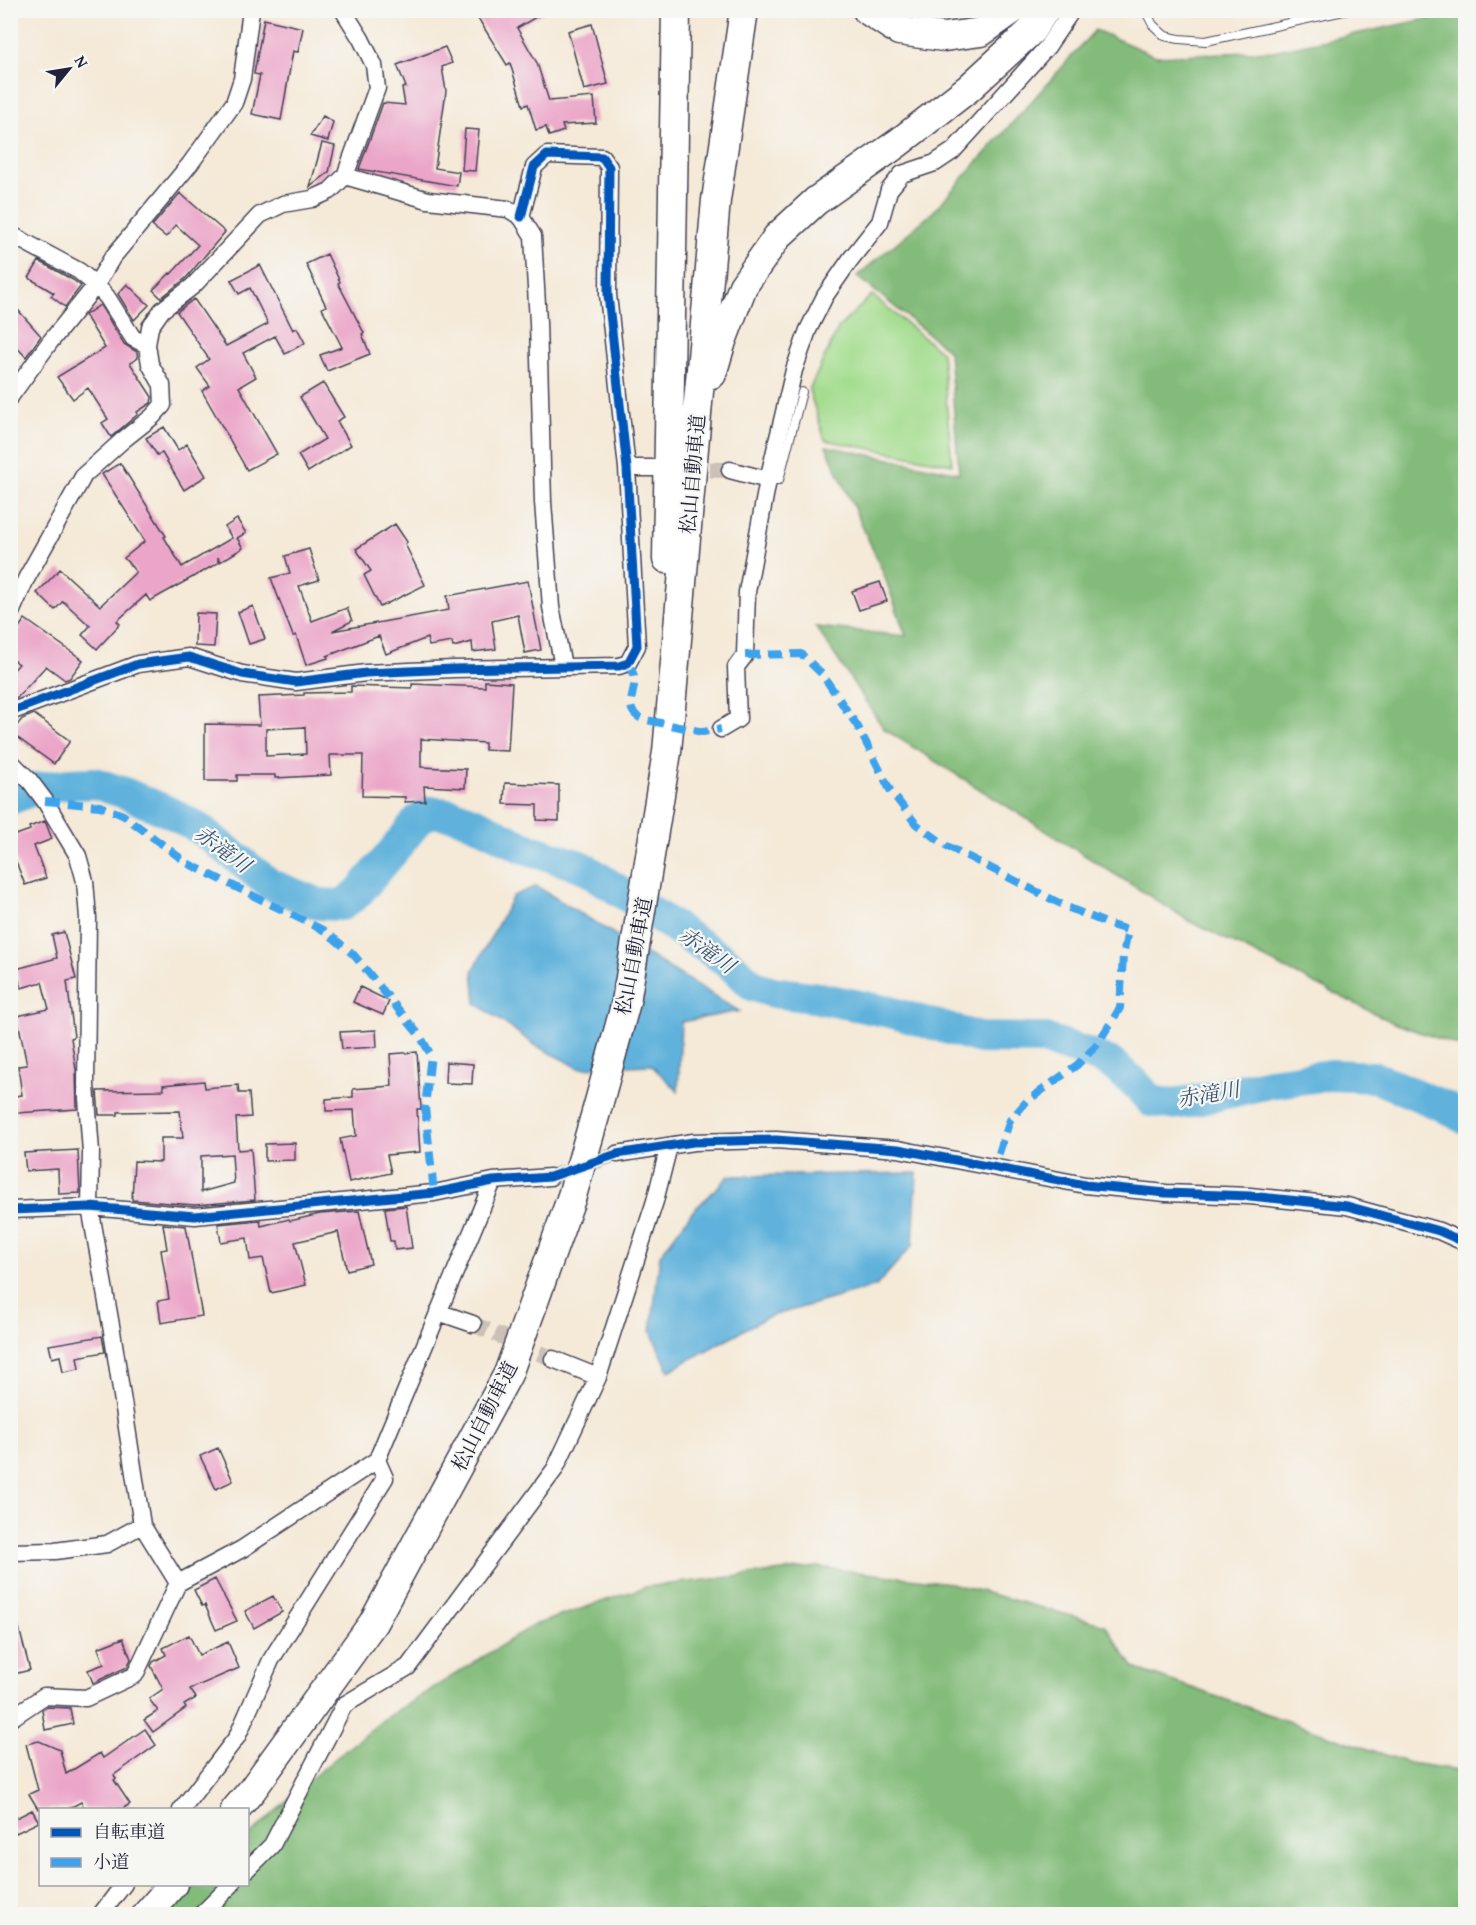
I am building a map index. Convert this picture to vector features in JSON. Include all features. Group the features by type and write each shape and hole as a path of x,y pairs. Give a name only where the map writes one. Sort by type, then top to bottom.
{"highway":[{"path":"663,774 676,10"},
{"name":"松山自動車道","path":"237,1808 373,1623 508,1374 572,1196 626,1002 663,774 716,200 744,10"},
{"path":"867,10 899,31 944,37 981,32 1012,10"},
{"path":"696,428 722,341 743,286 777,237 816,201 898,143 969,88 1031,31 1045,10"},
{"path":"147,1914 170,1886"}],"street":[{"path":"10,397 96,285 112,258 190,164 234,103 242,79 251,10"},
{"path":"10,615 26,579 84,475 163,405 162,385 150,364 147,345 150,327 162,310 193,286 260,215 283,204 312,199 330,191 345,176 377,88 374,65 343,10"},
{"path":"721,729 738,719 736,667 745,655 747,592 768,480 794,370 808,330 825,296 880,222 889,190 902,174 935,163 953,151 1047,47 1072,10"},
{"path":"10,712 138,664 189,657 242,674 296,682 366,673 619,666 628,663 637,646 627,468 608,295 609,167 602,157 547,155 534,167 521,217"},
{"path":"345,176 428,200 508,209 521,217 533,236 543,502 551,607 563,666"},
{"path":"10,234 79,271 107,297 133,338 147,345"},
{"path":"627,468 656,468"},
{"path":"730,470 768,480"},
{"path":"10,761 45,801 78,855 85,881 88,918 86,1085 91,1152 90,1207 142,1526 178,1583"},
{"path":"617,1154 693,1142 776,1140 898,1149 1086,1185 1166,1193 1250,1196 1347,1206 1439,1231 1466,1243"},
{"path":"249,1868 272,1845 344,1705 408,1667 555,1469 598,1377 655,1201 669,1146"},
{"path":"10,1210 90,1207 195,1216 434,1193 493,1181 550,1177"},
{"path":"10,1719 44,1696 86,1698 135,1675 178,1583 242,1550 377,1460 493,1181"},
{"path":"438,1312 473,1324"},
{"path":"554,1359 598,1377"},
{"path":"182,1808 237,1737 271,1660 385,1478 377,1460"},
{"path":"10,1552 55,1551 107,1544 142,1526"},
{"path":"101,1914 122,1886"},
{"path":"202,1914 230,1886"}],"lane":[{"path":"1145,10 1153,25 1165,36 1206,41 1348,10"},
{"path":"768,480 779,480 802,392"}],"green space":[{"path":"1466,11 1465,1048 1396,1024 1191,922 884,729 816,627 906,636 883,572 826,446 959,473 949,351 857,276 932,213 1095,30 1156,56 1273,51"},
{"path":"872,295 942,353 952,464 825,440 809,390 839,327"},
{"path":"817,1567 950,1583 1105,1625 1134,1668 1409,1763 1465,1771 1465,1914 163,1914 196,1886 249,1886 249,1836 309,1780 385,1718 534,1625 645,1587"}],"water":[{"path":"536,886 739,1011 681,1022 678,1091 651,1065 579,1068 535,1045 476,1003 473,971 513,896"},
{"path":"917,1173 913,1245 876,1286 765,1318 669,1371 651,1332 660,1255 692,1212 729,1176"}],"building":[{"path":"473,10 548,10 517,28 537,63 549,101 594,97 596,123 562,125 564,131 549,136 546,127 536,130 528,104 523,106 510,63 507,65"},
{"path":"264,19 303,28 298,52 293,51 281,120 252,114 260,75 254,74"},
{"path":"592,24 608,84 584,90 568,31"},
{"path":"445,47 452,63 442,67 446,91 435,168 459,172 457,186 359,169 383,103 405,105 402,88 406,87 397,65"},
{"path":"323,116 333,122 328,141 310,136"},
{"path":"465,129 479,130 475,171 462,170"},
{"path":"322,143 335,146 329,172 310,187"},
{"path":"180,193 225,232 186,278 161,298 153,290 198,245 176,225 166,237 152,226"},
{"path":"327,254 340,282 338,283 364,333 362,334 370,354 327,371 320,355 342,347 322,308 326,306 306,264"},
{"path":"39,261 81,286 65,307 51,296 54,293 29,278"},
{"path":"260,265 293,330 297,328 305,343 285,354 275,336 243,353 256,377 239,387 277,454 247,470 202,391 210,386 197,368 209,359 177,312 194,299 226,346 268,324 250,288 239,294 231,280"},
{"path":"127,284 149,305 134,320 118,294"},
{"path":"100,305 124,344 137,352 138,358 130,363 152,397 151,403 137,412 138,414 111,437 102,423 108,419 88,388 73,399 57,377 105,348 85,315"},
{"path":"18,310 41,336 26,357 10,340 10,317"},
{"path":"323,383 344,417 337,421 351,445 308,472 298,455 325,439 300,397"},
{"path":"164,427 178,450 187,444 206,476 184,490 162,453 157,455 146,438"},
{"path":"120,463 166,536 164,537 182,567 232,538 225,527 237,519 246,533 237,538 243,548 220,562 218,557 218,563 150,601 146,595 117,621 120,624 97,649 82,635 90,626 63,601 55,610 37,593 60,569 100,606 136,572 124,558 145,541 102,474"},
{"path":"395,524 407,542 405,544 425,585 380,607 364,575 371,571 356,549"},
{"path":"309,549 319,580 299,586 312,621 347,608 352,621 332,631 449,610 447,596 528,581 541,650 525,653 518,615 492,621 496,649 473,652 472,642 453,647 452,642 429,646 427,638 386,654 379,636 306,665 296,635 293,636 271,578 290,573 285,556"},
{"path":"880,582 887,601 859,610 852,591"},
{"path":"253,606 265,639 249,644 238,612"},
{"path":"196,613 216,614 214,647 195,646"},
{"path":"25,619 83,660 70,678 65,680 46,666 17,698 10,701 10,674 19,664 10,658 10,640"},
{"path":"485,681 512,683 508,751 485,750 485,743 421,739 421,767 466,769 465,788 424,786 425,801 405,802 405,797 362,796 363,755 330,755 331,775 275,778 275,775 237,775 237,781 205,781 205,724 260,725 258,697 351,692 351,686 412,688 412,684 485,687","holes":["305,727 306,754 266,756 266,729"]},
{"path":"34,714 70,741 54,764 11,733 22,719"},
{"path":"505,783 559,785 559,821 537,820 537,805 504,804"},
{"path":"45,821 52,839 34,846 46,878 25,885 10,846 10,837 30,830 29,827"},
{"path":"64,932 76,979 67,981 74,1037 71,1038 76,1070 77,1109 17,1113 15,1096 22,1095 18,1066 27,1065 17,1016 49,1009 42,982 21,988 16,969 57,958 52,935"},
{"path":"360,987 389,1001 383,1015 353,1002"},
{"path":"376,1030 377,1047 342,1049 340,1032"},
{"path":"417,1052 421,1109 417,1109 420,1152 387,1155 391,1173 349,1182 340,1139 356,1136 354,1110 326,1111 326,1099 353,1097 353,1089 392,1086 390,1054"},
{"path":"446,1062 473,1064 472,1084 445,1083"},
{"path":"204,1081 205,1088 238,1085 239,1093 249,1093 251,1117 236,1118 238,1150 251,1149 255,1200 195,1205 132,1200 134,1161 161,1162 161,1138 183,1138 180,1111 118,1112 118,1115 99,1115 97,1091 164,1090 163,1085","holes":["232,1154 234,1183 201,1192 201,1156"]},
{"path":"295,1143 295,1160 265,1161 265,1144"},
{"path":"78,1150 80,1193 59,1194 58,1169 26,1171 24,1153"},
{"path":"406,1206 412,1248 395,1250 394,1241 390,1241 385,1208"},
{"path":"359,1211 371,1264 347,1270 338,1232 295,1242 306,1285 271,1293 263,1258 250,1260 247,1238 221,1242 218,1224 260,1220 261,1226 320,1214"},
{"path":"163,1224 186,1226 202,1316 161,1323 158,1301 169,1299 161,1250 167,1249"},
{"path":"102,1336 105,1352 77,1357 79,1369 63,1372 60,1356 52,1358 49,1345"},
{"path":"218,1448 233,1481 216,1489 200,1456"},
{"path":"215,1579 237,1621 216,1630 205,1605 202,1606 194,1590"},
{"path":"273,1596 282,1612 254,1628 245,1611"},
{"path":"15,1613 30,1670 10,1675 10,1614"},
{"path":"189,1635 199,1655 228,1642 239,1668 190,1689 196,1698 184,1705 186,1708 153,1732 144,1720 158,1711 149,1699 163,1689 151,1666 153,1662 166,1655 163,1648"},
{"path":"123,1638 131,1659 127,1667 93,1683 88,1670 104,1664 98,1648"},
{"path":"47,1707 70,1708 73,1724 45,1730 42,1710"},
{"path":"145,1729 156,1745 114,1775 116,1779 114,1780 130,1804 124,1808 84,1808 81,1802 70,1808 38,1809 29,1794 38,1790 26,1744 39,1741 60,1750 66,1774 100,1753 103,1758"},
{"path":"32,1810 39,1822 16,1833 10,1821"}],"waterway":[{"name":"赤滝川","path":"10,799 38,788 94,783 171,813 200,829 271,885 319,904 342,905 358,893 418,820 430,812 454,815 480,825 522,847 583,867 726,961 754,986 773,992 819,998 890,1012 980,1038 1044,1039 1109,1062 1135,1083 1151,1101 1170,1104 1188,1102 1269,1083 1330,1075 1374,1077 1443,1106 1466,1119"}],"tunnel":[{"path":"686,469 730,470"},
{"path":"550,1177 617,1154"},
{"path":"473,1324 553,1359"}],"marked path":[{"path":"745,655 801,654 822,674 858,727 890,790 916,824 947,846 1067,907 1128,930 1123,956 1120,1008 1096,1046 1077,1065 1027,1101 1010,1120 994,1168"},
{"path":"628,663 634,676 631,705 636,715 642,719 703,732 721,729"},
{"path":"45,801 100,806 123,815 187,863 325,931 354,955 420,1036 431,1055 425,1107 434,1193"}],"cycle path":[{"path":"10,712 138,664 189,657 242,674 296,682 366,673 619,666 628,663 637,646 627,468 608,295 609,167 602,157 547,155 534,167 521,217"},
{"path":"10,1210 90,1207 195,1216 434,1193 493,1181 550,1177 617,1154 693,1142 776,1140 898,1149 1085,1185 1166,1193 1250,1196 1347,1206 1439,1231 1466,1243"}]}
